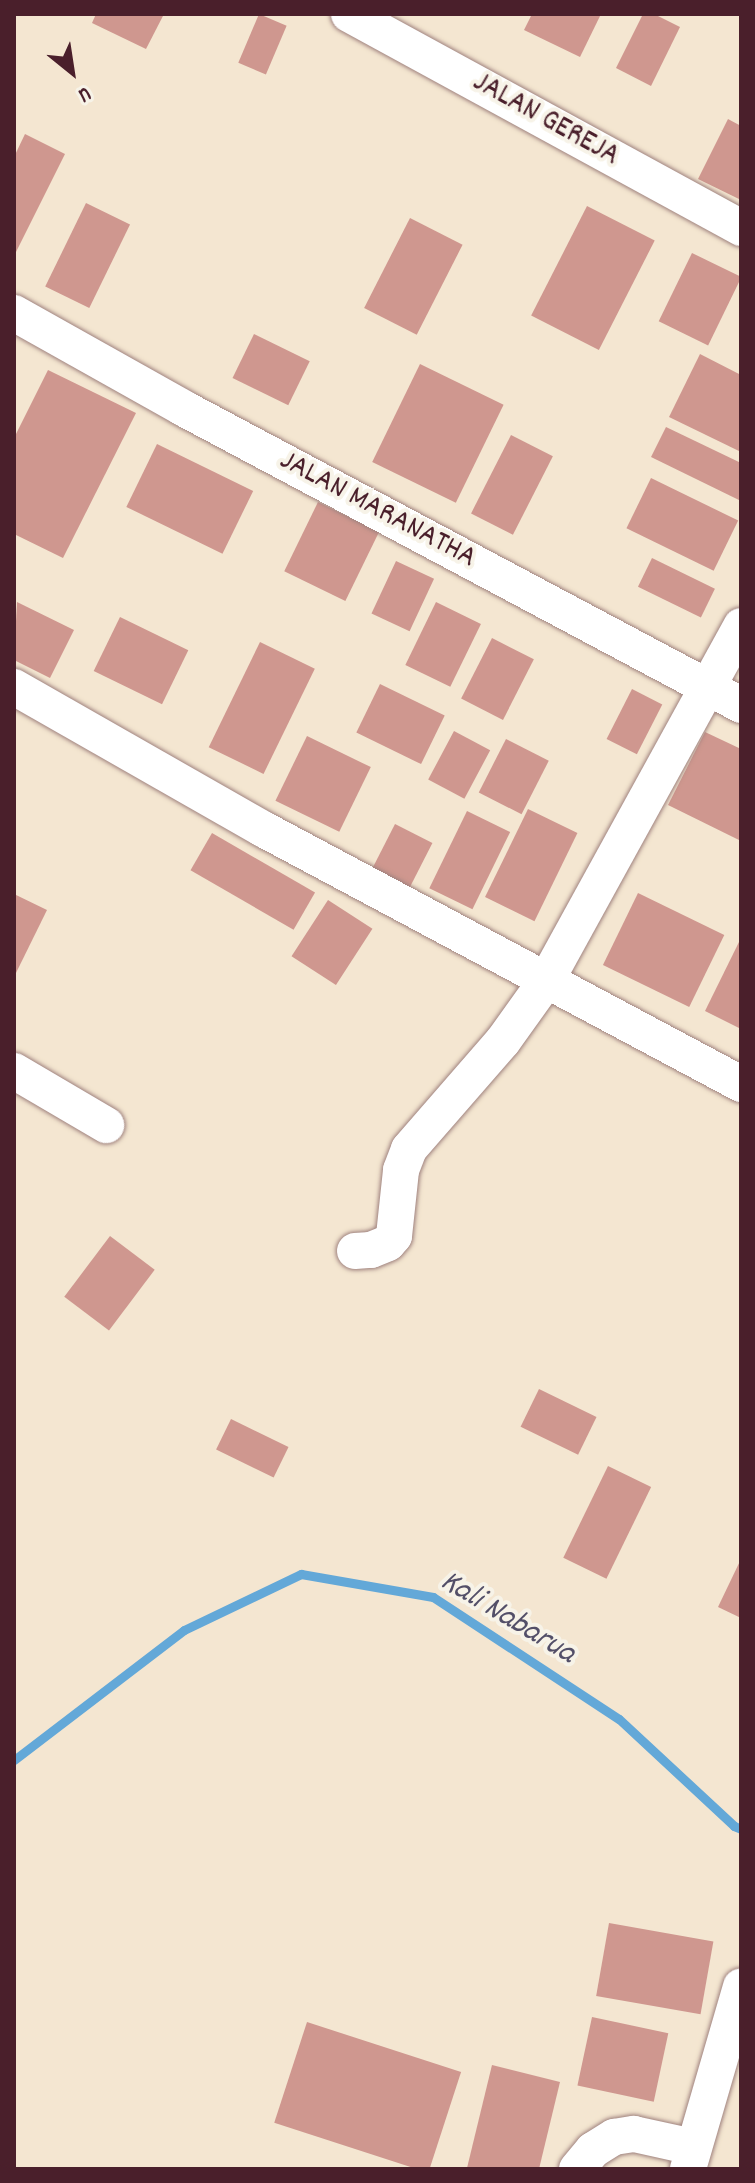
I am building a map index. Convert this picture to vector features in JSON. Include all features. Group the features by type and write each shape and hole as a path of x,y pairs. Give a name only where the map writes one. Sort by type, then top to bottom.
{"street":[{"name":"JALAN GEREJA","path":"349,14 741,228"},
{"name":"JALAN MARANATHA","path":"14,313 183,408 741,705"},
{"path":"355,1251 371,1250 388,1243 394,1236 401,1170 409,1149 503,1041 546,981 741,626"},
{"path":"14,687 263,829 741,1084"},
{"path":"14,1071 106,1125"},
{"path":"577,2169 593,2150 614,2137 634,2134 690,2158 741,1987"}],"building":[{"path":"96,14 164,14 146,49 92,23"},
{"path":"259,14 287,26 266,75 238,63"},
{"path":"532,14 601,14 580,57 524,30"},
{"path":"643,14 654,14 680,27 651,86 616,68"},
{"path":"728,119 741,126 741,200 698,179"},
{"path":"25,134 65,154 14,256 14,157"},
{"path":"86,203 130,224 89,308 45,287"},
{"path":"587,206 655,241 599,350 531,316"},
{"path":"410,218 463,245 417,335 364,308"},
{"path":"692,253 741,277 708,345 659,321"},
{"path":"254,334 310,361 288,405 233,378"},
{"path":"700,354 741,375 741,452 669,417"},
{"path":"420,364 504,405 456,503 372,462"},
{"path":"48,370 136,413 63,558 14,534 14,438"},
{"path":"666,427 741,463 741,501 651,457"},
{"path":"511,435 553,456 513,535 471,513"},
{"path":"157,444 253,491 222,554 126,507"},
{"path":"651,478 738,521 714,571 626,528"},
{"path":"318,502 379,532 345,601 284,571"},
{"path":"652,558 715,589 701,617 638,587"},
{"path":"396,561 434,579 410,631 371,614"},
{"path":"17,602 74,630 50,678 14,660"},
{"path":"436,602 481,624 450,687 405,665"},
{"path":"120,617 188,650 162,704 94,671"},
{"path":"492,638 534,659 503,720 461,699"},
{"path":"260,642 315,669 264,774 209,747"},
{"path":"380,684 445,716 421,764 356,733"},
{"path":"632,689 662,704 637,754 607,739"},
{"path":"454,731 490,750 464,799 428,780"},
{"path":"705,732 741,749 741,841 668,805"},
{"path":"307,736 371,767 339,832 275,801"},
{"path":"506,739 549,761 522,814 479,792"},
{"path":"528,809 577,833 534,921 485,897"},
{"path":"467,811 510,832 472,909 429,888"},
{"path":"395,824 432,843 410,888 372,869"},
{"path":"212,833 315,892 294,930 190,870"},
{"path":"638,893 724,935 689,1007 603,965"},
{"path":"14,894 47,910 14,977"},
{"path":"328,900 372,929 336,985 292,956"},
{"path":"739,942 741,944 741,1029 705,1011"},
{"path":"110,1236 155,1270 109,1330 64,1297"},
{"path":"539,1389 597,1417 578,1455 521,1427"},
{"path":"231,1419 289,1447 274,1478 216,1450"},
{"path":"608,1466 651,1487 606,1579 563,1558"},
{"path":"741,1559 741,1618 718,1607"},
{"path":"609,1923 713,1941 701,2014 596,1996"},
{"path":"592,2017 668,2033 654,2102 577,2085"},
{"path":"307,2022 461,2072 430,2169 416,2169 274,2123"},
{"path":"492,2065 560,2082 539,2169 467,2168"}],"waterway":[{"name":"Kali Nabarua","path":"14,1760 184,1630 301,1574 433,1597 619,1719 734,1826 741,1829"}]}
